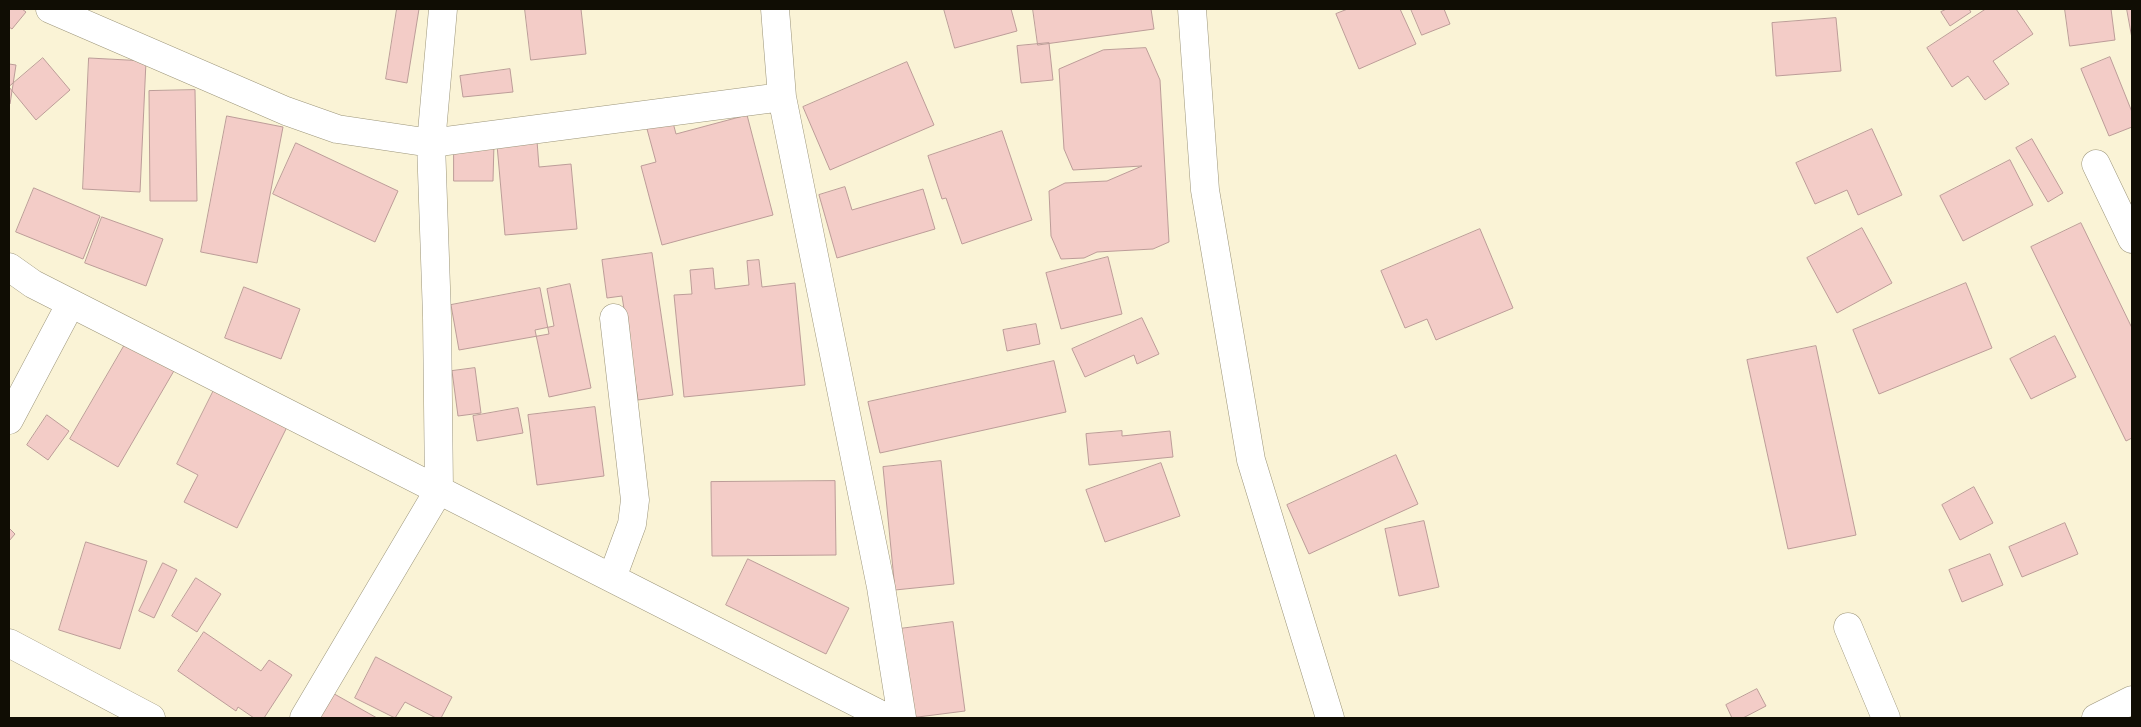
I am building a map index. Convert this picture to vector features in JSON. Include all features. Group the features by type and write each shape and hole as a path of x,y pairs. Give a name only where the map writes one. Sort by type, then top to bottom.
{"main road":[{"path":"50,9 286,111 337,129 431,143 782,97"},
{"path":"304,718 439,490 437,316 431,143 444,9"},
{"path":"775,9 782,97 881,586 902,718"},
{"path":"1192,9 1205,190 1251,460 1330,718"},
{"path":"2096,164 2132,239"},
{"path":"9,267 33,284 887,718"},
{"path":"9,420 71,303"},
{"path":"612,578 632,524 635,500 614,318"},
{"path":"1848,627 1886,718"},
{"path":"9,643 151,718"},
{"path":"2096,718 2132,700"}],"building":[{"path":"9,9 22,9 26,12 12,29 9,27"},
{"path":"397,9 419,9 407,83 386,79"},
{"path":"525,9 581,9 586,54 531,60"},
{"path":"944,9 1011,9 1017,31 955,48"},
{"path":"1033,9 1151,9 1154,29 1038,45"},
{"path":"1348,9 1400,9 1416,44 1359,69 1336,14"},
{"path":"1411,9 1444,9 1450,24 1422,35"},
{"path":"1947,9 1969,9 1971,12 1950,26 1941,12"},
{"path":"1986,9 2016,9 2033,34 1993,61 2009,84 1985,100 1968,76 1952,87 1927,48"},
{"path":"2065,9 2111,9 2115,40 2070,46"},
{"path":"2127,9 2132,9 2132,38"},
{"path":"1836,18 1841,71 1776,76 1772,23"},
{"path":"1049,43 1053,80 1021,83 1017,46"},
{"path":"1146,48 1160,80 1169,242 1153,249 1097,252 1084,258 1061,259 1051,236 1049,191 1065,183 1107,181 1142,166 1073,170 1064,149 1059,69 1103,50"},
{"path":"2110,57 2132,112 2132,127 2109,136 2081,69"},
{"path":"43,58 70,90 36,120 9,87"},
{"path":"89,58 146,61 140,192 83,189"},
{"path":"907,62 934,125 830,170 803,107"},
{"path":"9,64 16,65 10,104 9,104"},
{"path":"510,69 513,92 463,97 460,76"},
{"path":"195,90 197,201 150,201 149,91"},
{"path":"670,111 676,134 747,115 773,215 662,245 641,166 656,162 644,118"},
{"path":"227,116 283,127 257,263 201,252"},
{"path":"1872,129 1902,195 1858,215 1847,190 1815,204 1796,163"},
{"path":"1002,131 1032,220 962,244 946,198 942,199 928,156"},
{"path":"2032,139 2063,193 2048,202 2016,148"},
{"path":"537,141 539,167 571,164 577,229 505,235 497,145"},
{"path":"454,142 494,143 493,181 454,181"},
{"path":"296,143 398,191 375,242 273,194"},
{"path":"2010,160 2033,205 1963,241 1940,196"},
{"path":"845,187 852,210 923,189 935,229 837,258 819,195"},
{"path":"34,188 100,216 83,259 16,232"},
{"path":"102,217 163,239 146,286 85,263"},
{"path":"2081,223 2132,328 2132,438 2126,441 2031,247"},
{"path":"1862,228 1892,283 1837,313 1807,258"},
{"path":"1480,229 1513,308 1436,340 1427,319 1405,328 1381,271"},
{"path":"652,253 673,395 638,400 622,296 607,298 602,260"},
{"path":"1108,257 1122,314 1061,329 1046,273"},
{"path":"759,260 762,287 795,283 805,385 684,397 674,295 692,294 690,270 713,268 715,289 749,285 747,261"},
{"path":"1966,283 1992,348 1879,394 1853,330"},
{"path":"570,284 591,388 549,397 535,330 554,326 547,289"},
{"path":"244,287 300,309 281,359 225,338"},
{"path":"540,288 549,334 459,350 451,305"},
{"path":"1142,318 1159,354 1137,364 1134,355 1085,377 1072,349"},
{"path":"1036,324 1040,344 1007,351 1003,330"},
{"path":"134,329 182,357 118,467 70,439"},
{"path":"2055,336 2076,377 2031,399 2010,359"},
{"path":"1816,346 1856,535 1788,549 1747,360"},
{"path":"1054,361 1066,412 880,453 868,402"},
{"path":"475,368 481,413 458,416 452,371"},
{"path":"214,390 287,427 237,528 184,502 198,475 177,464"},
{"path":"595,407 604,476 537,485 528,415"},
{"path":"518,408 523,433 477,441 473,416"},
{"path":"47,415 69,431 48,460 27,445"},
{"path":"1122,431 1122,436 1170,431 1173,457 1089,465 1086,434"},
{"path":"1396,455 1418,504 1309,554 1287,505"},
{"path":"941,461 954,584 895,590 883,467"},
{"path":"1161,463 1180,516 1105,542 1086,490"},
{"path":"835,481 836,555 712,556 711,482"},
{"path":"1974,487 1993,523 1960,540 1942,505"},
{"path":"1424,521 1439,587 1399,596 1385,529"},
{"path":"2065,523 2078,554 2022,577 2009,547"},
{"path":"9,528 15,534 9,541"},
{"path":"86,542 147,561 120,649 59,630"},
{"path":"1990,554 2003,585 1962,602 1949,570"},
{"path":"748,559 849,608 826,654 726,605"},
{"path":"163,563 177,570 154,618 139,611"},
{"path":"196,578 221,594 197,632 172,616"},
{"path":"953,622 965,711 910,718 899,629"},
{"path":"204,632 261,671 269,660 292,675 264,718 254,718 238,707 236,711 178,671"},
{"path":"376,657 452,697 441,718 436,718 405,702 395,718 355,698"},
{"path":"313,682 377,718 292,718"},
{"path":"1757,689 1766,706 1743,718 1732,718 1726,705"}]}
